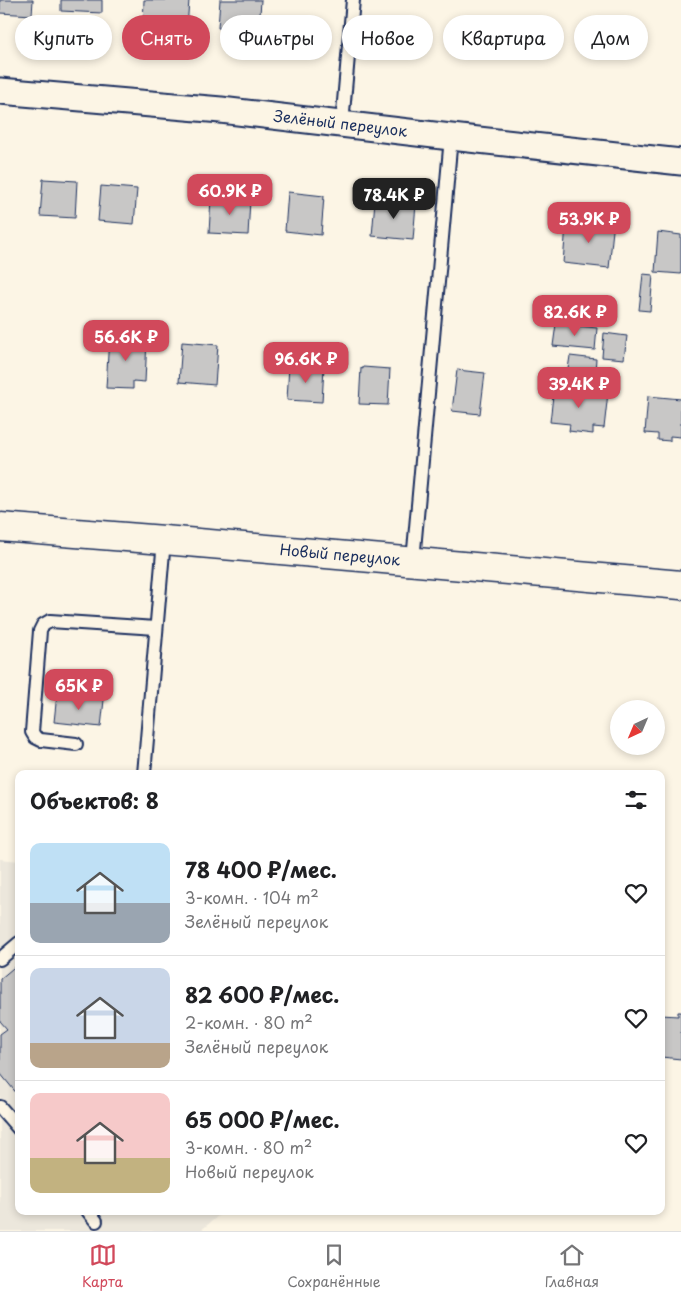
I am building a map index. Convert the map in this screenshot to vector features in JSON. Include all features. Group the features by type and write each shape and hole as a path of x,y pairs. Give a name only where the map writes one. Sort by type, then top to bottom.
{"street":[{"name":"Зелёный переулок","path":"0,91 221,110 681,162"},
{"name":"Новый переулок","path":"0,527 681,585"}],"lane":[{"path":"342,124 353,0"},
{"path":"413,561 451,137"},
{"path":"144,770 164,540"},
{"path":"76,744 41,740 32,732 40,631 43,625 50,621 156,628"},
{"path":"0,959 15,946"},
{"path":"0,1106 15,1124"}],"shaded area":[{"path":"0,859 15,861 15,1215 219,1215 200,1231 0,1231"}],"building":[{"path":"0,0 33,0 32,15 0,13"},
{"path":"61,0 102,0 102,13 61,11"},
{"path":"144,0 189,0 188,15 143,15"},
{"path":"220,0 261,0 260,15 220,15 220,28 218,28"},
{"path":"43,179 77,181 75,218 40,216"},
{"path":"101,186 137,189 134,224 98,221"},
{"path":"288,192 324,196 321,235 285,231"},
{"path":"211,198 250,200 248,235 209,233"},
{"path":"375,201 416,204 413,240 372,236"},
{"path":"589,218 614,221 609,268 563,263 566,225 588,227"},
{"path":"658,232 681,235 681,274 655,272"},
{"path":"643,274 653,275 650,311 639,310"},
{"path":"556,324 597,328 595,350 553,346"},
{"path":"604,333 627,336 624,359 602,357"},
{"path":"109,337 147,339 145,382 133,381 133,389 106,388"},
{"path":"182,342 218,345 215,385 179,382"},
{"path":"570,356 596,359 595,371 568,369"},
{"path":"289,365 324,367 322,402 287,400"},
{"path":"363,367 390,369 388,405 359,404 361,368 363,369"},
{"path":"457,370 485,373 480,414 452,411"},
{"path":"554,387 608,393 604,428 593,427 593,434 569,431 570,424 550,422"},
{"path":"648,396 681,399 681,437 670,436 670,441 658,440 658,434 645,433"},
{"path":"57,694 104,700 101,727 54,722"},
{"path":"15,966 15,1091 0,1073 0,1034 7,1029 0,1021 0,979"},
{"path":"678,1012 681,1012 681,1059 665,1057 665,1015 678,1016"}]}
